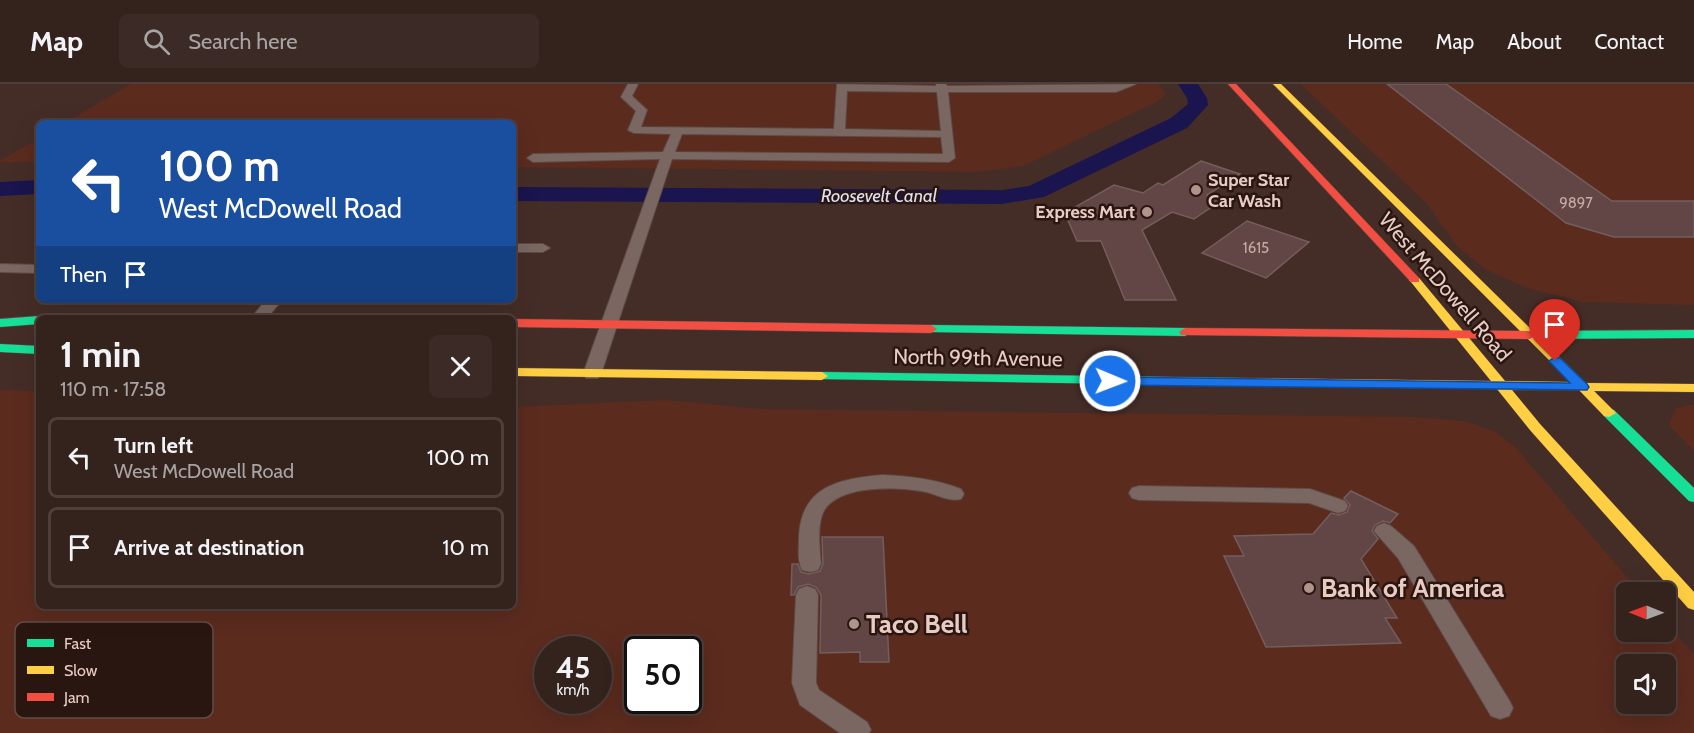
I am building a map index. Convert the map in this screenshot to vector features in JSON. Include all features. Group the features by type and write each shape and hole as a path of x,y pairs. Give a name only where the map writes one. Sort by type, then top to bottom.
{"main road":[{"name":"West McDowell Road","path":"1232,84 1422,288 1462,334 1535,427 1694,603"},
{"name":"West McDowell Road","path":"1277,84 1694,497"},
{"path":"0,323 36,320"},
{"name":"North 99th Avenue","path":"516,323 1462,334 1694,334"},
{"path":"0,348 36,350"},
{"name":"North 99th Avenue","path":"516,372 1694,388"}],"lane":[{"path":"633,84 626,97 642,110 634,130 946,134"},
{"path":"839,133 842,86 1116,89 1131,84"},
{"path":"533,159 667,155 949,158 942,86"},
{"path":"592,374 667,155 678,131"},
{"path":"516,248 543,248"},
{"path":"0,268 36,269"},
{"path":"262,315 272,303"},
{"path":"810,564 812,521 816,505 825,497 845,488 866,483 924,484 942,488 954,494"},
{"path":"1139,493 1310,496 1338,506"},
{"path":"1384,531 1406,552 1500,708"},
{"path":"807,595 804,683 809,697 831,714 858,730"}],"shaded area":[{"path":"131,84 1158,84 1166,94 1158,101 1023,166 976,172 516,167 516,120 70,120"},
{"path":"1301,84 1694,84 1694,305 1583,302 1527,288 1485,269 1457,246 1427,204"},
{"path":"36,140 36,162 0,161"},
{"path":"0,390 36,391 36,609 516,609 516,407 666,400 762,409 1411,417 1465,421 1496,432 1515,447 1631,582 1616,582 1616,642 1676,642 1676,634 1694,655 1694,733 0,733"},
{"path":"1690,404 1694,405 1694,451 1669,425 1675,409"}],"building":[{"path":"1387,84 1446,84 1612,201 1694,201 1694,237 1614,237 1566,223"},
{"path":"1201,161 1240,174 1207,195 1222,200 1194,219 1172,212 1142,230 1176,300 1125,300 1101,241 1077,241 1067,218 1083,210 1075,207 1114,185 1143,193 1158,183 1163,185"},
{"path":"1247,221 1309,242 1266,278 1202,253"},
{"name":"Bank of America","path":"1351,491 1398,514 1390,523 1383,521 1375,525 1372,531 1378,539 1361,559 1397,618 1385,618 1401,643 1266,647 1224,556 1244,556 1234,536 1313,534 1331,513 1339,515 1347,512 1350,505 1344,498"},
{"name":"Taco Bell","path":"822,537 883,537 889,662 860,662 860,652 820,653 821,595 816,587 808,584 798,587 794,595 791,595 792,564 798,564 801,572 809,574 820,571 823,564"}],"waterway":[{"name":"Roosevelt Canal","path":"516,194 1002,197 1035,192 1179,123 1198,105 1197,98 1188,84"},
{"name":"Roosevelt Canal","path":"0,189 36,187"}],"traffic: fast":[{"path":"0,323 36,320"},
{"path":"931,329 1185,332"},
{"path":"1530,335 1694,334"},
{"path":"0,348 36,350"},
{"path":"822,376 1244,382"},
{"path":"1609,413 1694,497"}],"traffic: slow":[{"path":"1277,84 1609,413"},
{"path":"1415,280 1535,427 1694,603"},
{"path":"516,372 822,376"},
{"path":"1244,382 1694,388"}],"traffic: jam":[{"path":"1232,84 1415,280"},
{"path":"516,323 931,329"},
{"path":"1185,332 1530,335"}],"place":[{"name":"Super Star Car Wash","path":"1196,190"},
{"name":"Express Mart","path":"1147,212"},
{"name":"Bank of America","path":"1309,588"},
{"name":"Taco Bell","path":"854,624"}],"route":[{"path":"1110,381 1582,387 1555,361"}]}
